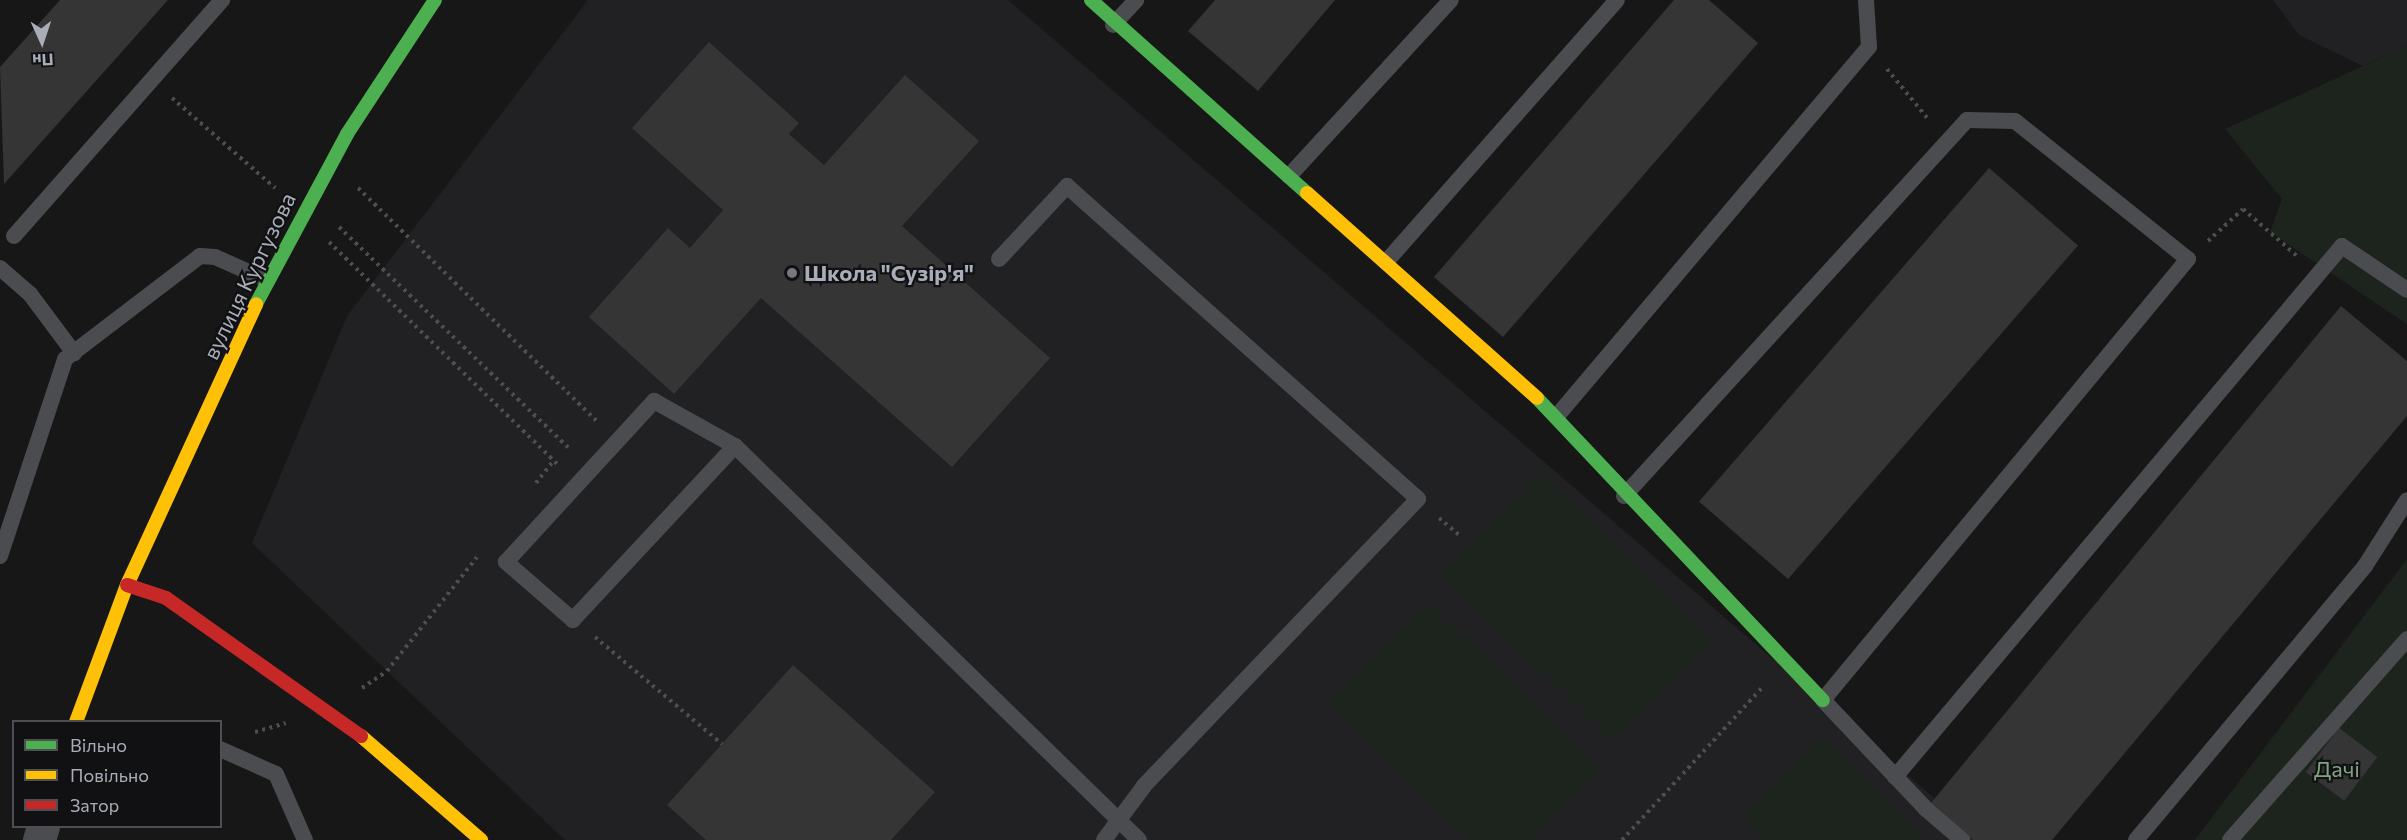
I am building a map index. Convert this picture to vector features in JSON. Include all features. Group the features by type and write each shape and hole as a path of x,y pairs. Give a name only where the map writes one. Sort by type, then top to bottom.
{"street":[{"name":"вулиця Кургузова","path":"77,719 127,585 267,280 331,161 435,0"},
{"path":"1091,0 1113,25 1289,176 1557,416 1624,496 1823,699"},
{"path":"127,585 166,598 331,710 481,840"}],"lane":[{"path":"14,236 222,0"},
{"path":"1113,25 1136,0"},
{"path":"1289,176 1451,0"},
{"path":"1386,262 1617,0"},
{"path":"1557,416 1869,47 1866,0"},
{"path":"1624,496 1967,120 2015,121 2188,259 1823,699 1895,777 1962,840"},
{"path":"999,259 1067,186 1418,499 1144,786 1123,821 1104,840"},
{"path":"1895,777 2342,246 2407,290"},
{"path":"0,556 65,359 200,256 215,257 267,280"},
{"path":"0,268 30,294 74,353"},
{"path":"735,446 573,620 506,562 654,401 735,446 1123,821 1138,840"},
{"path":"2136,840 2365,566 2407,500"},
{"path":"2230,840 2407,639"},
{"path":"222,750 276,774 304,840"}],"path":[{"path":"1869,47 1948,143"},
{"path":"152,80 301,214 577,485"},
{"path":"331,161 618,441"},
{"path":"2188,259 2243,209 2318,274"},
{"path":"336,224 591,470"},
{"path":"532,487 554,460"},
{"path":"387,671 481,552"},
{"path":"573,620 722,744"},
{"path":"1622,840 1767,682"},
{"path":"243,736 331,710"}],"shaded area":[{"path":"588,0 1008,0 1983,840 565,840 252,543 347,316"},
{"path":"2273,0 2407,0 2407,46 2363,66 2299,35"}],"green space":[{"path":"2407,46 2407,324 2270,232 2282,199 2225,129"},
{"path":"1537,472 1713,641 1615,742 1440,573"},
{"name":"Дачі","path":"2407,559 2407,840 2195,840"},
{"path":"1425,601 1601,771 1534,840 1471,840 1327,702"},
{"path":"1820,736 1922,840 1761,840 1738,816"}],"building":[{"path":"60,0 168,0 4,184 0,67"},
{"path":"1215,0 1335,0 1258,91 1188,31"},
{"path":"1674,0 1709,0 1758,43 1503,337 1434,277"},
{"name":"Школа \"Сузір'я\"","path":"709,42 799,123 789,134 824,165 905,75 979,141 902,226 1050,358 952,467 761,298 674,394 589,317 668,228 690,248 723,210 632,128"},
{"path":"1989,168 2078,245 1788,579 1699,502"},
{"path":"2341,306 2407,361 2407,416 2052,840 1973,840 1931,803"},
{"path":"793,665 935,792 891,840 706,840 667,805"},
{"path":"2339,728 2377,757 2344,801 2306,772"}],"traffic: fast":[{"path":"256,304 347,134 435,0"},
{"path":"1091,0 1307,193"},
{"path":"1537,398 1823,700"}],"traffic: slow":[{"path":"1307,193 1537,398"},
{"path":"77,720 127,585 256,304"},
{"path":"361,736 481,840"}],"traffic: jam":[{"path":"127,585 166,598 361,736"}],"place":[{"name":"Школа \"Сузір'я\"","path":"792,273"}]}
